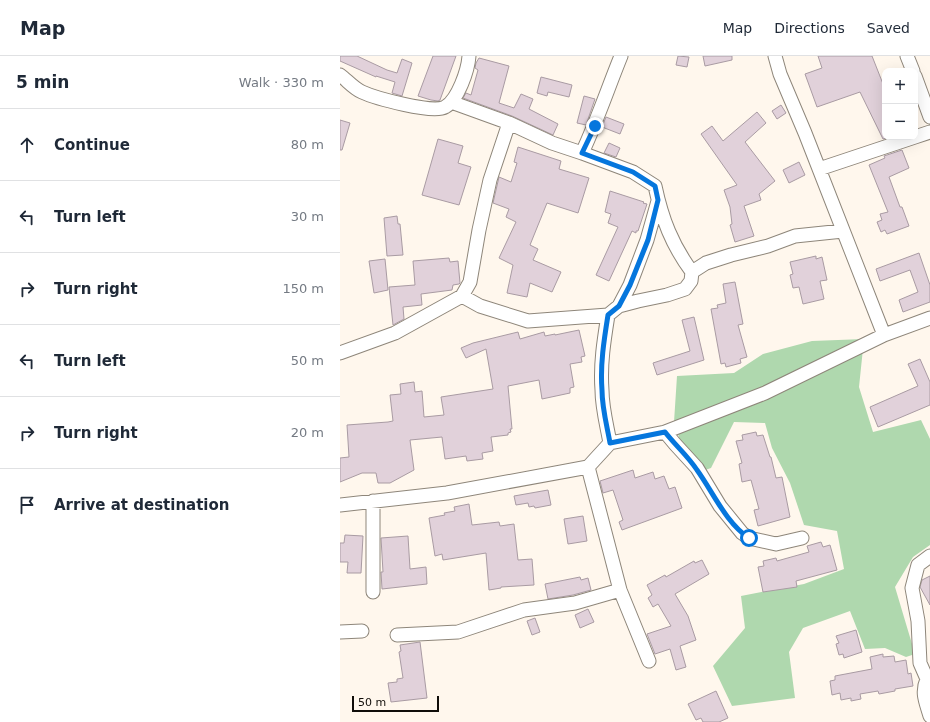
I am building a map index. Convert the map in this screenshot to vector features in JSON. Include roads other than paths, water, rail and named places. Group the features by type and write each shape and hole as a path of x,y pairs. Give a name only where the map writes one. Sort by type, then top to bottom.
{"street":[{"path":"340,75 363,93 406,105 435,110 444,108 451,102 464,78 469,56"},
{"path":"582,153 595,126 603,101 621,56"},
{"path":"775,56 780,74 819,168 884,335"},
{"path":"907,56 912,68"},
{"path":"918,84 930,117"},
{"path":"451,102 509,123 552,143 633,172 655,186 667,230 680,255 692,272"},
{"path":"340,353 395,334 462,296 470,282 490,180 509,123"},
{"path":"918,136 930,132"},
{"path":"819,168 906,140"},
{"path":"462,296 480,306 528,321 608,315 619,306 630,285 648,240 658,200"},
{"path":"619,306 667,295 685,289 690,281 692,272 706,263 768,246 795,236 843,231"},
{"path":"608,315 602,356 602,391 610,443"},
{"path":"340,505 447,493 588,467 610,443 665,432 765,393 884,335 930,318"},
{"path":"665,432 696,468 720,506 742,533 749,538 776,544 802,538"},
{"path":"588,467 620,590 649,661"},
{"path":"372,592 373,501"},
{"path":"930,556 918,565 912,588 918,621 920,663 928,678 923,687 930,716"},
{"path":"397,635 458,632 524,610 575,603 620,590"},
{"path":"340,632 362,631"}]}
